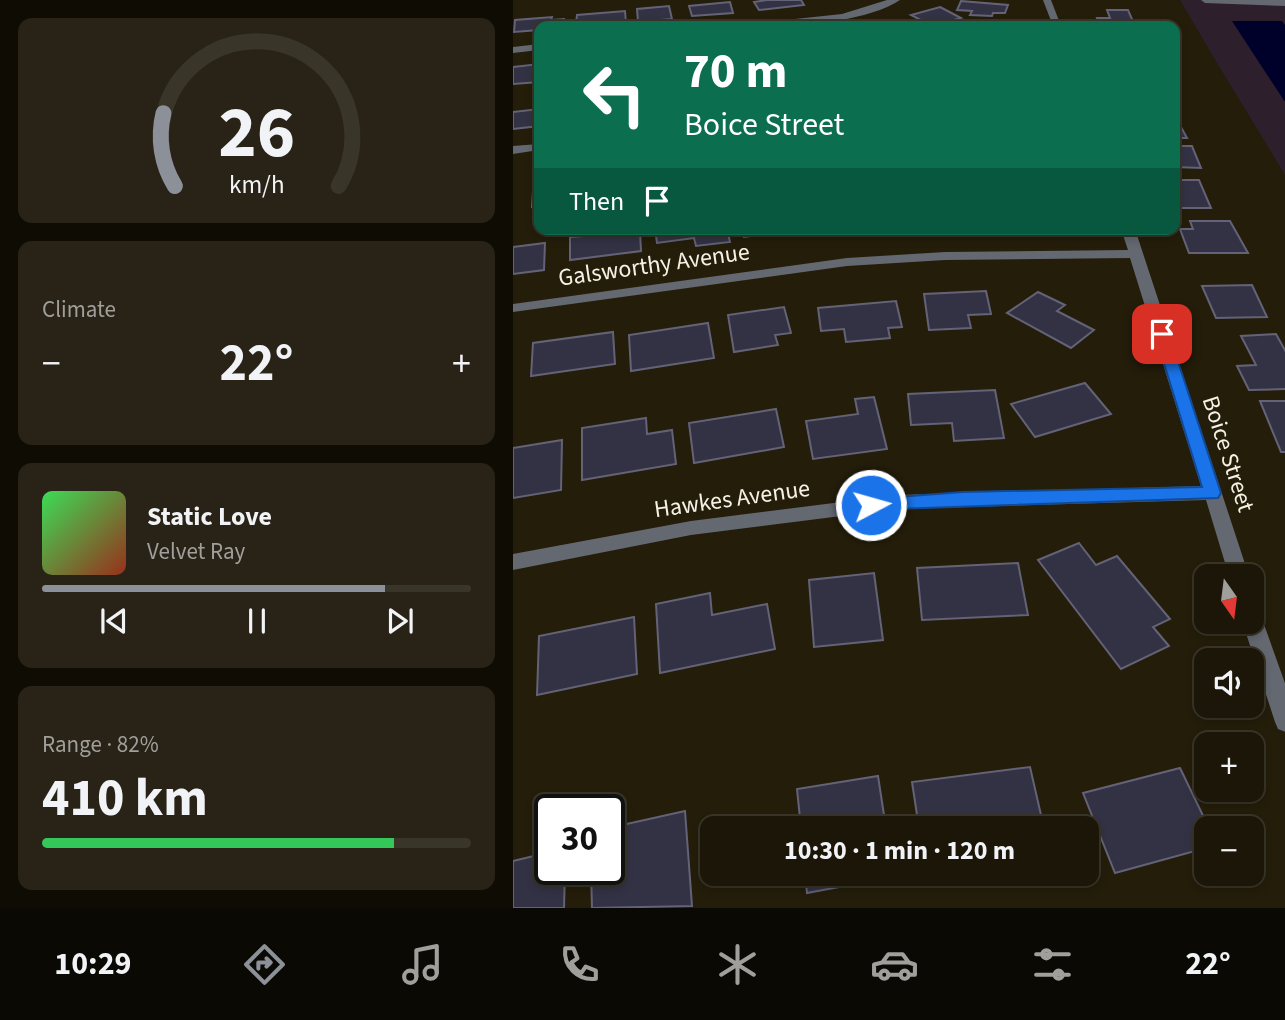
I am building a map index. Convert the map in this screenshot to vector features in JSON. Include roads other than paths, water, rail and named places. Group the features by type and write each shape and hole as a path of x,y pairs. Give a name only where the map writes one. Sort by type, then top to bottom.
{"street":[{"path":"805,21 843,17 896,0"},
{"path":"1047,0 1055,21"},
{"path":"1205,0 1285,3"},
{"path":"513,50 534,48"},
{"path":"513,150 534,148"},
{"name":"Boice Street","path":"1130,235 1235,564"},
{"name":"Galsworthy Avenue","path":"513,308 847,262 945,256 1136,254"},
{"name":"Hawkes Avenue","path":"513,562 691,528 897,502 1212,493"},
{"path":"1257,634 1285,722"}],"water":[{"path":"1232,21 1282,21 1285,25 1285,102"}]}
